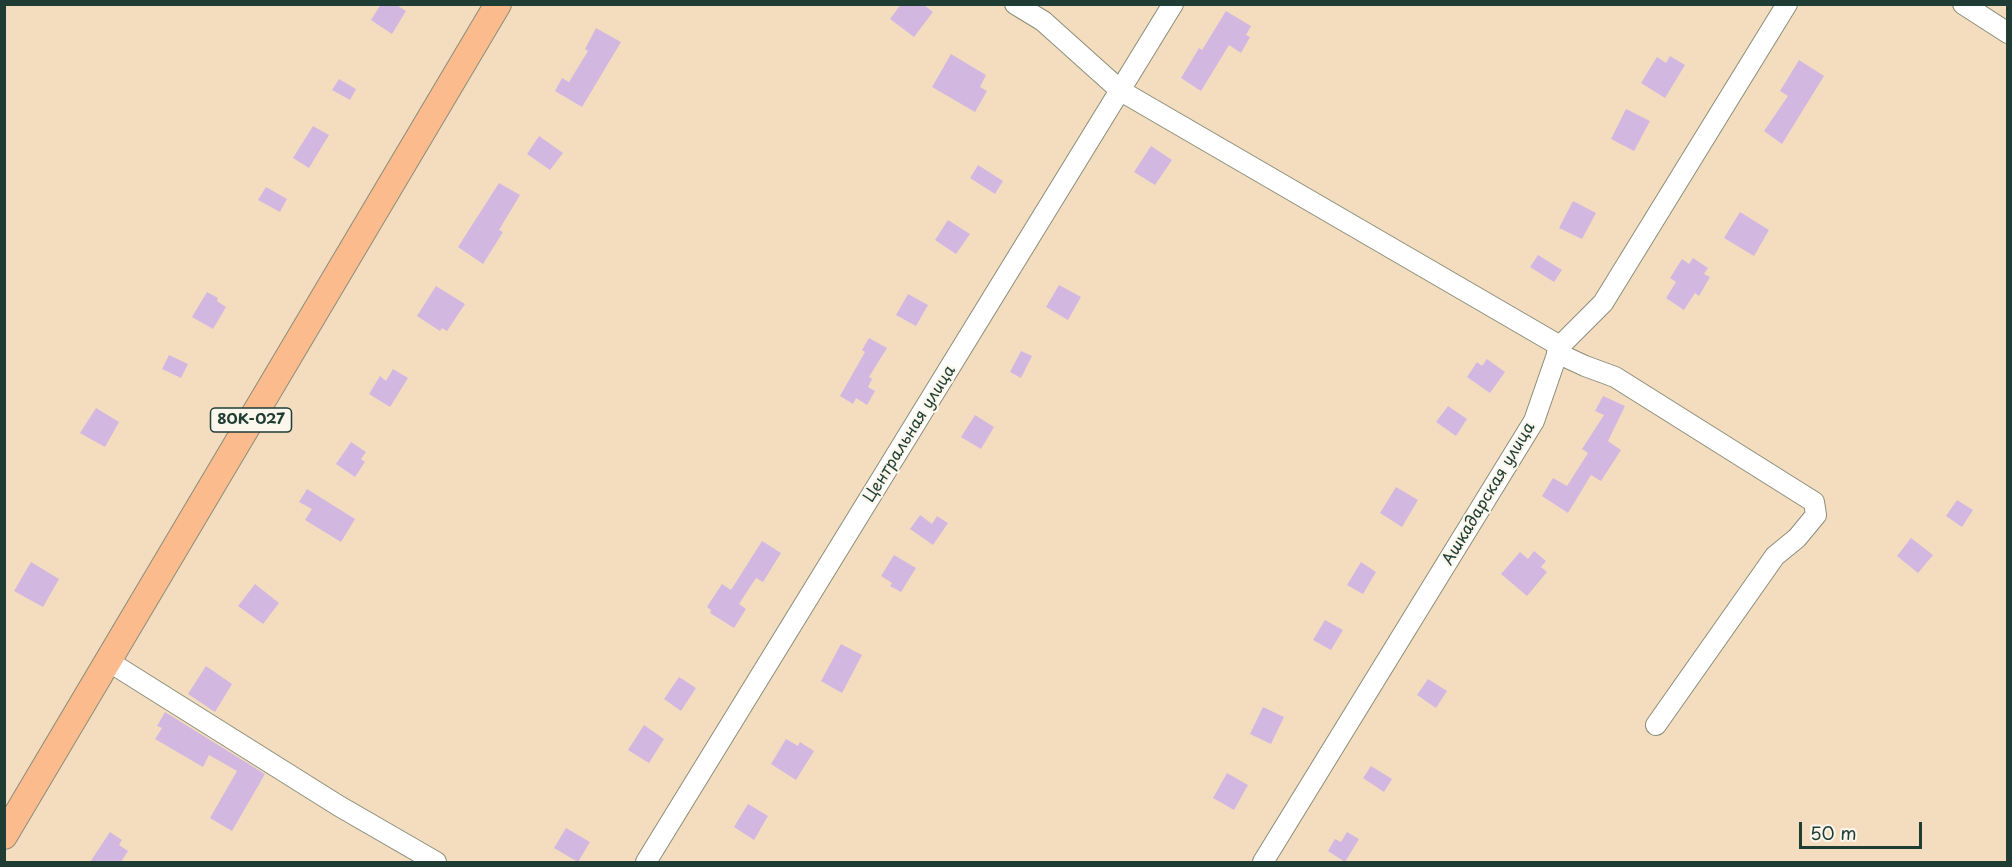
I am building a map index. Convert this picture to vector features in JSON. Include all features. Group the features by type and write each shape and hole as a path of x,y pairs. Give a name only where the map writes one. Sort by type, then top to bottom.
{"main road":[{"name":"80К-027","path":"4,836 498,4"}],"street":[{"path":"1015,4 1043,21 1121,90 1585,366 1615,377 1814,502 1815,515 1797,538 1775,556 1656,725"},
{"name":"Центральная улица","path":"646,862 1173,4"},
{"name":"Ашкадарская улица","path":"1263,862 1534,421 1558,349 1603,303 1787,4"},
{"path":"1963,4 2007,33"},
{"path":"108,661 339,806 436,862"}],"building":[{"path":"381,4 395,4 406,11 392,34 371,20"},
{"path":"901,4 923,4 933,12 914,37 890,19"},
{"path":"1226,11 1251,26 1246,35 1250,37 1241,53 1229,45 1201,91 1181,78 1199,48 1202,50"},
{"path":"596,28 621,42 582,107 555,91 562,78 569,82 588,51 585,49"},
{"path":"951,54 986,75 980,87 987,91 975,112 932,87"},
{"path":"1670,56 1685,65 1665,98 1641,83 1657,57 1666,63"},
{"path":"1799,60 1824,76 1782,144 1764,131 1788,96 1780,91"},
{"path":"339,79 356,89 350,100 332,90"},
{"path":"1626,109 1650,121 1634,151 1611,139"},
{"path":"313,126 329,135 309,168 293,158"},
{"path":"539,136 563,153 550,170 527,154"},
{"path":"1151,146 1172,160 1155,185 1134,172"},
{"path":"978,165 1003,181 995,194 970,178"},
{"path":"499,183 520,195 499,230 503,232 483,264 458,247"},
{"path":"266,187 287,199 280,212 258,200"},
{"path":"1573,201 1596,213 1582,239 1559,228"},
{"path":"1740,212 1769,230 1754,256 1724,238"},
{"path":"948,220 970,234 956,254 935,240"},
{"path":"1538,255 1562,270 1554,282 1530,267"},
{"path":"1693,258 1708,268 1704,274 1710,277 1699,296 1695,293 1684,310 1666,298 1676,282 1670,278 1682,259 1689,264"},
{"path":"1059,285 1081,297 1068,320 1046,307"},
{"path":"436,286 465,304 447,331 442,328 440,331 417,316"},
{"path":"207,292 218,298 217,301 226,307 213,329 192,317"},
{"path":"908,294 928,305 916,326 896,315"},
{"path":"869,338 887,348 869,377 872,379 868,387 875,391 867,405 856,398 853,404 840,396 865,352 862,350"},
{"path":"1021,351 1032,356 1021,378 1010,372"},
{"path":"169,355 188,364 181,378 162,369"},
{"path":"1487,359 1505,372 1490,393 1467,377 1477,362 1482,366"},
{"path":"393,369 408,378 390,407 369,394 380,376 386,381"},
{"path":"1603,396 1625,406 1608,441 1621,450 1601,481 1591,475 1568,513 1542,496 1553,478 1567,486 1588,453 1582,449 1604,415 1595,411"},
{"path":"1448,406 1467,419 1456,436 1436,422"},
{"path":"96,408 119,422 105,447 80,433"},
{"path":"975,415 994,427 981,449 961,437"},
{"path":"351,442 366,452 361,459 365,462 355,477 336,464"},
{"path":"1396,487 1418,500 1402,527 1380,513"},
{"path":"307,489 355,519 341,542 305,520 312,509 299,502"},
{"path":"1957,500 1973,510 1962,527 1946,516"},
{"path":"920,515 932,524 937,516 948,523 933,545 910,529"},
{"path":"1911,538 1933,555 1918,573 1897,556"},
{"path":"762,541 781,553 763,582 756,578 739,604 746,609 734,628 710,613 711,610 707,607 722,584 731,590"},
{"path":"1534,551 1546,561 1541,567 1547,572 1527,596 1501,574 1520,552 1528,559"},
{"path":"894,555 916,568 901,592 890,586 892,583 881,576"},
{"path":"31,562 59,579 43,607 14,591"},
{"path":"1361,562 1376,572 1363,594 1347,585"},
{"path":"255,584 279,603 263,624 238,606"},
{"path":"1325,620 1343,630 1331,650 1313,640"},
{"path":"841,644 862,655 842,693 821,681"},
{"path":"206,666 232,684 215,712 188,694"},
{"path":"679,677 696,688 681,711 664,699"},
{"path":"1428,679 1447,691 1436,708 1417,695"},
{"path":"1263,707 1284,717 1271,744 1250,734"},
{"path":"165,712 265,774 232,831 210,818 237,771 209,755 203,767 155,739 162,728 157,726"},
{"path":"644,725 664,739 649,763 628,750"},
{"path":"786,739 798,746 800,742 814,751 796,780 771,764"},
{"path":"1371,766 1392,779 1384,792 1363,778"},
{"path":"1227,773 1248,785 1234,810 1213,798"},
{"path":"748,804 768,816 754,840 734,827"},
{"path":"566,828 590,842 578,862 554,848"},
{"path":"110,832 122,840 119,845 128,851 121,862 90,862"},
{"path":"1347,832 1359,839 1345,862 1328,851 1335,839 1341,842"}]}
